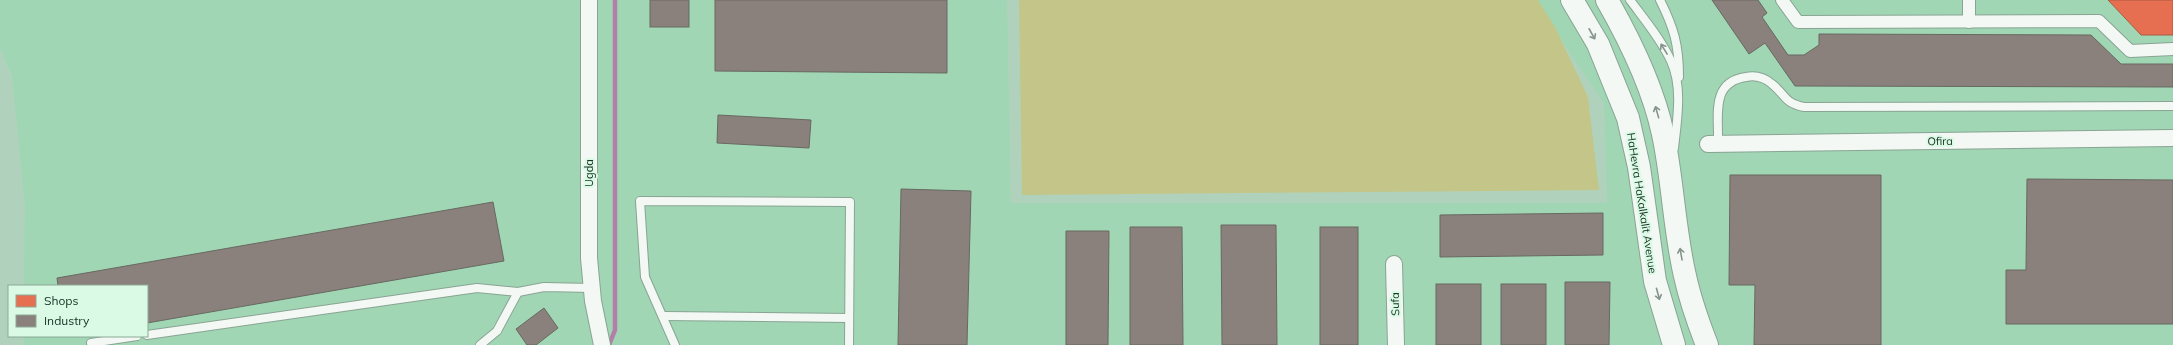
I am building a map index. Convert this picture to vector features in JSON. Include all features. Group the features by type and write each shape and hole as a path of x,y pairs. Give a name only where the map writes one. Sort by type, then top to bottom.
{"main road":[{"name":"HaHevra HaKalkalit Avenue","path":"1572,0 1598,44 1628,118 1639,167 1655,281 1674,345"},
{"path":"1608,0 1625,31 1657,109 1671,183 1684,275 1693,307 1707,345"}],"street":[{"name":"Ugda","path":"589,0 589,258 592,288 602,345"},
{"path":"1782,0 1798,22 2099,21 2130,50 2173,49"},
{"path":"1969,0 1969,22"},
{"name":"Ofira","path":"1713,144 2173,138"},
{"name":"Sufa","path":"1394,264 1396,345"}],"lane":[{"path":"1630,0 1664,48 1672,62 1678,95"},
{"path":"1660,0 1676,36 1679,50 1678,95 1671,183"},
{"path":"1713,144 1719,99 1723,88 1728,82 1736,78 1752,76 1762,78 1772,84 1786,100 1793,105 1804,106 2173,106"},
{"path":"676,345 645,277 640,201 850,202 849,345"},
{"path":"148,335 477,288 518,292 544,287 592,288"},
{"path":"480,345 498,331 518,292"},
{"path":"663,316 849,318"},
{"path":"91,342 129,337"}],"shaded area":[{"path":"0,0 1007,0 1011,203 1607,203 1604,103 1534,0 2173,0 2173,345 24,345 24,337 148,337 148,285 24,285 25,206 12,76 0,48"},
{"path":"1019,0 1538,0 1555,27 1588,97 1599,190 1022,195"}],"building: Shops":[{"path":"2108,0 2173,0 2173,35 2141,35"}],"building: Industry":[{"path":"650,0 689,0 689,27 650,27"},
{"path":"715,0 947,0 947,73 715,71"},
{"path":"1712,0 1758,0 1767,13 1762,17 1788,55 1804,55 1819,45 1819,34 2091,35 2121,64 2173,64 2173,87 1795,86 1765,43 1749,54"},
{"path":"718,115 811,120 809,148 717,143"},
{"path":"1730,175 1881,175 1881,345 1754,345 1755,285 1729,285"},
{"path":"2027,179 2173,180 2173,324 2006,324 2006,270 2026,270"},
{"path":"901,189 971,191 967,345 898,345"},
{"path":"493,202 504,261 148,323 148,285 58,285 57,278"},
{"path":"1603,213 1603,255 1440,257 1440,215"},
{"path":"1221,225 1276,225 1277,345 1222,345"},
{"path":"1130,227 1182,227 1183,345 1130,345"},
{"path":"1320,227 1358,227 1358,345 1320,345"},
{"path":"1066,231 1109,231 1108,345 1066,345"},
{"path":"1565,282 1610,282 1609,345 1565,345"},
{"path":"1436,284 1481,284 1481,345 1436,345"},
{"path":"1501,284 1546,284 1546,345 1501,345"},
{"path":"544,308 558,328 536,345 527,345 516,329"}],"waterway":[{"path":"609,345 615,330 615,0"}]}
